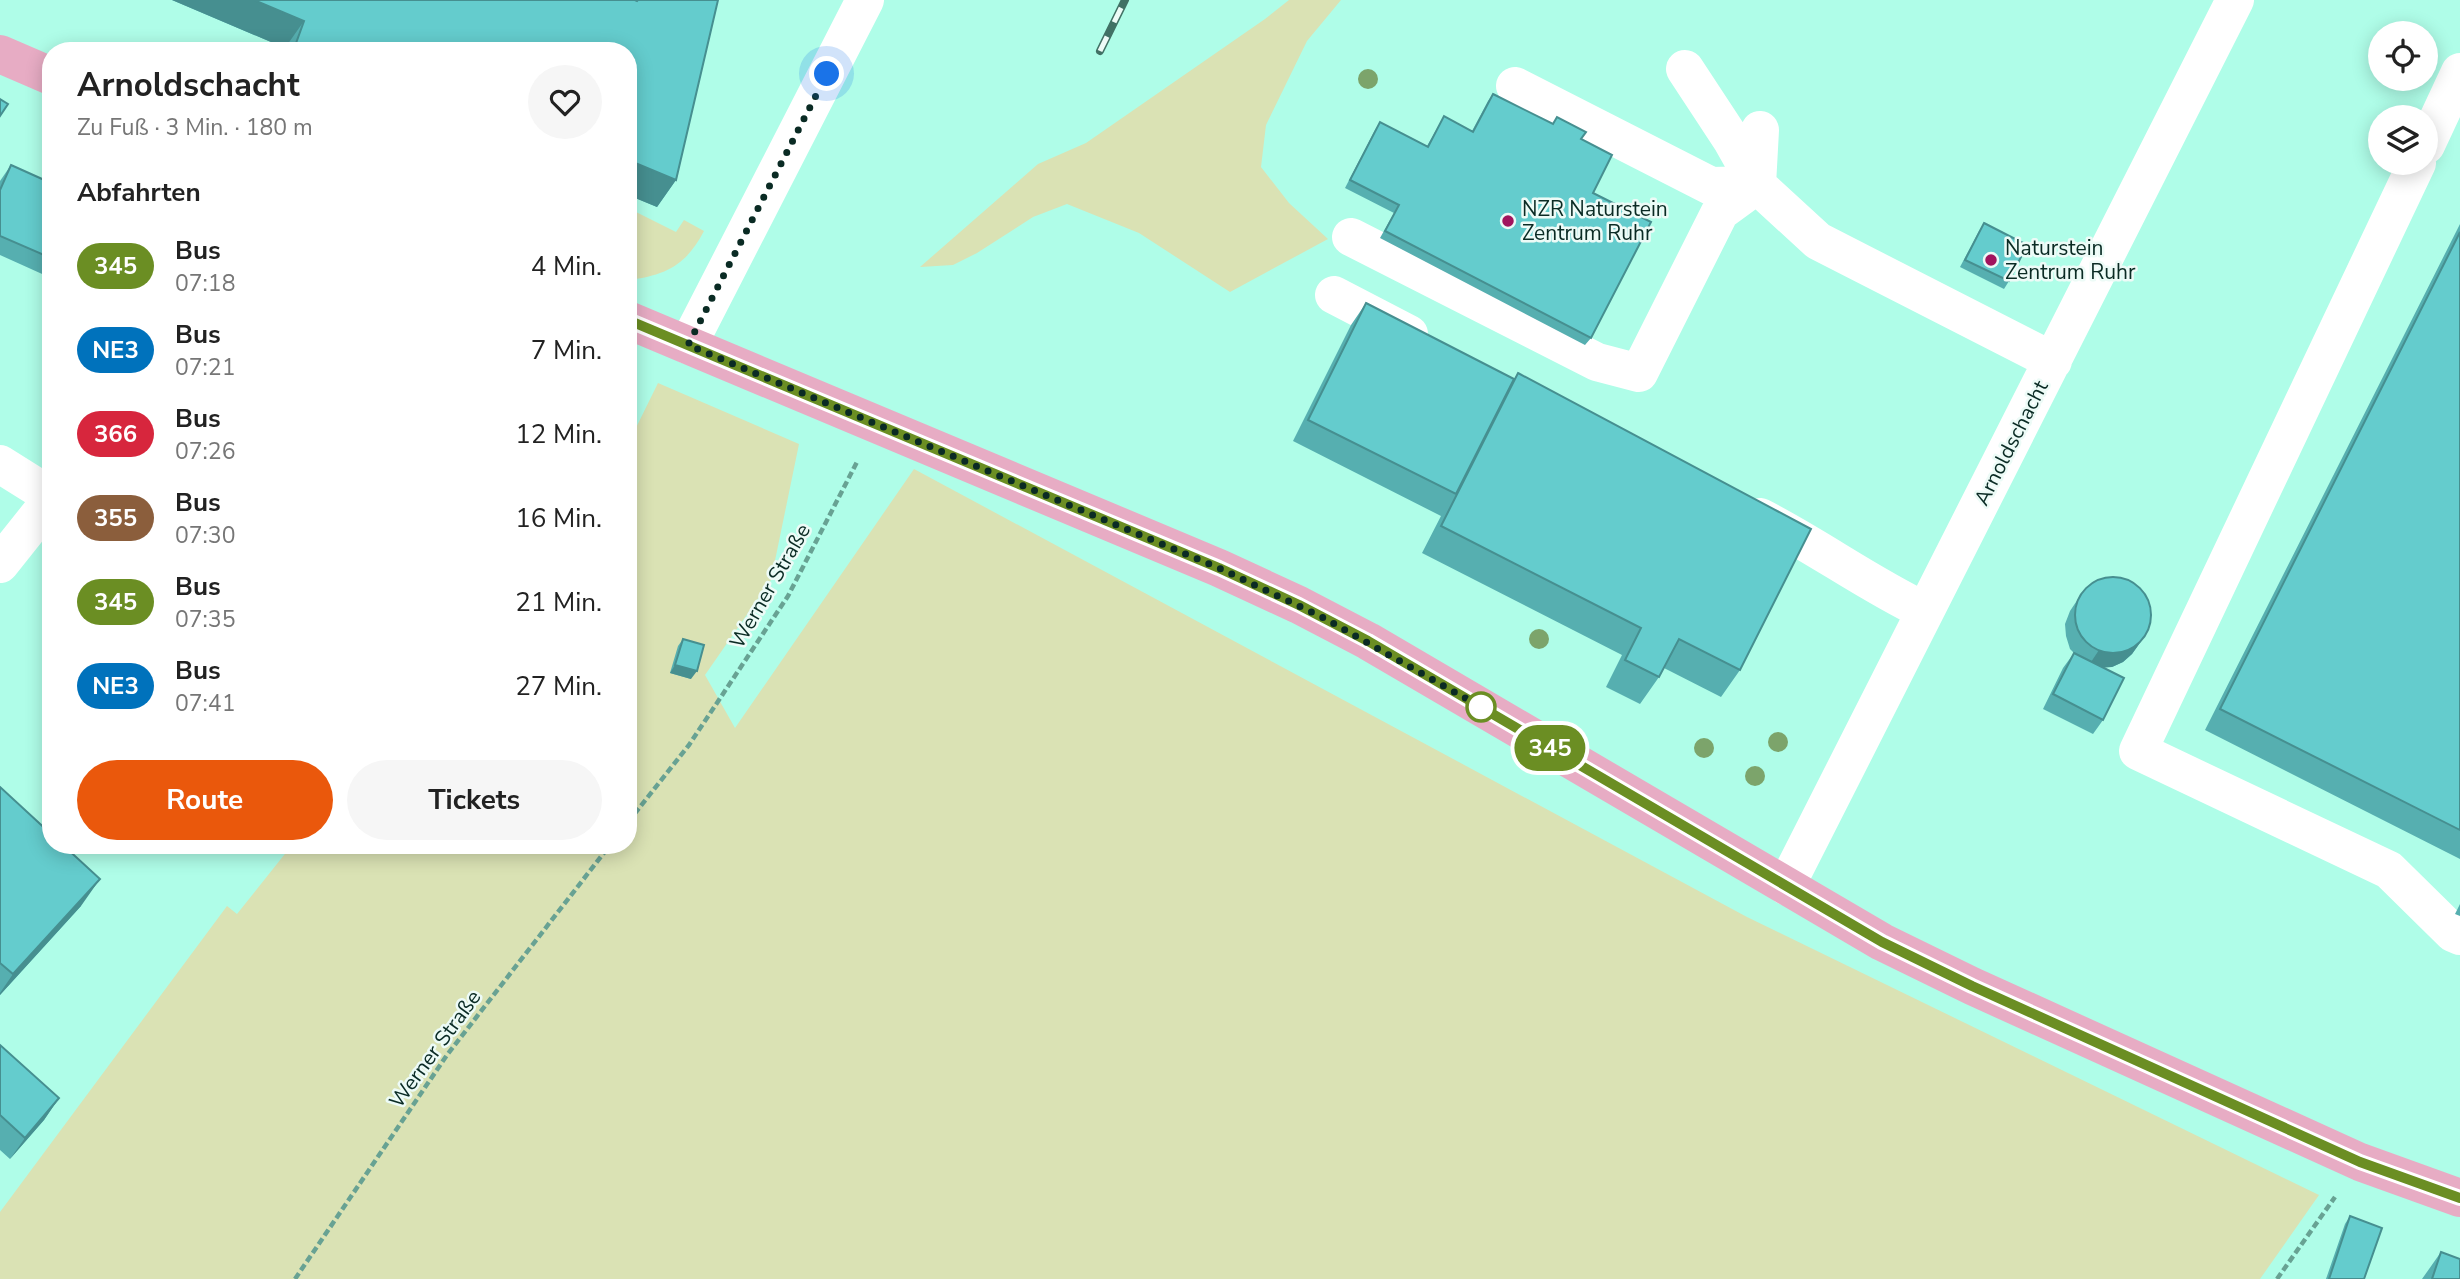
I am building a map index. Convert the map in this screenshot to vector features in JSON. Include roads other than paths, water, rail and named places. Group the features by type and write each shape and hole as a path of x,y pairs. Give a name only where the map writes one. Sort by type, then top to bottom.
{"main road":[{"path":"0,54 42,72"},
{"path":"637,324 1081,510 1299,605 1368,641 1882,942 2360,1162 2460,1198"}],"street":[{"path":"688,345 865,0"},
{"name":"Arnoldschacht","path":"1786,886 2235,0"},
{"path":"1685,69 1731,139 1756,185 1818,241 2053,361"},
{"path":"2438,119 2460,72"},
{"path":"1515,86 1711,186 1756,185"},
{"path":"1351,237 1597,362 1639,373 1720,212 1756,185 1760,130"},
{"path":"2411,175 2138,751 2389,870 2453,933 2460,936"},
{"path":"1334,295 1444,352"},
{"path":"0,464 42,492"},
{"path":"1727,499 1801,538 1884,591 1925,611"},
{"path":"0,564 42,510"}],"railway":[{"path":"1100,51 1125,0"}],"place":[{"name":"NZR Naturstein Zentrum Ruhr","path":"1508,221"},
{"name":"Naturstein Zentrum Ruhr","path":"1991,260"}]}
